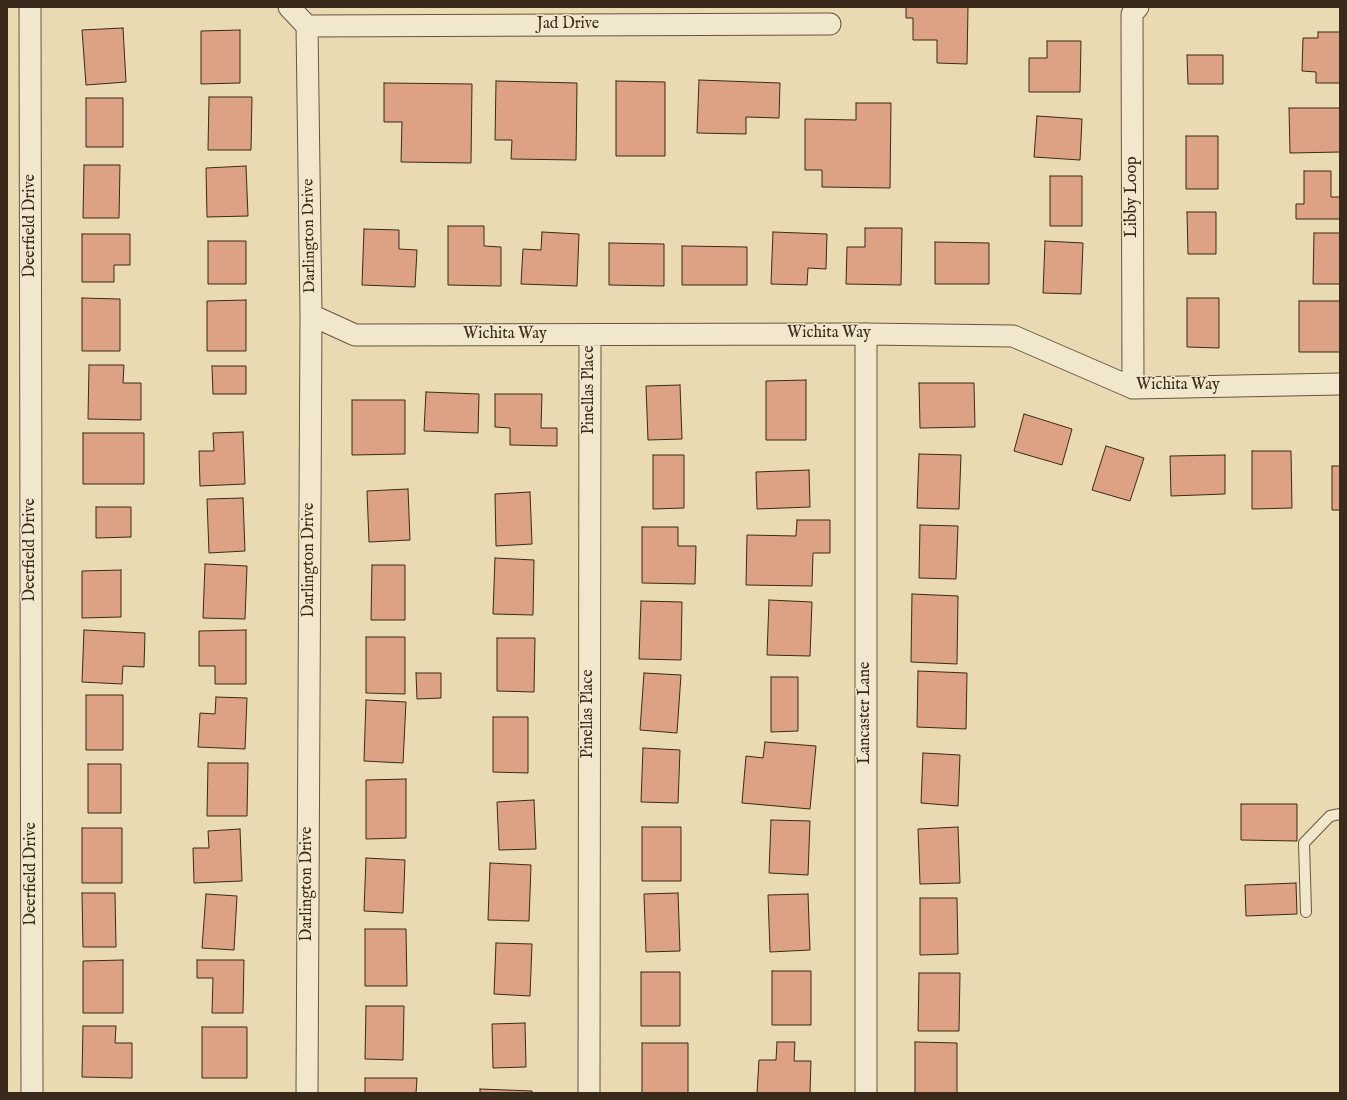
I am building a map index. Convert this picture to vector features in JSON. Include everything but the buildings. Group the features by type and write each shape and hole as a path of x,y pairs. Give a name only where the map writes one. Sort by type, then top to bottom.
{"street":[{"name":"Deerfield Drive","path":"30,7 32,1093"},
{"path":"288,7 306,26"},
{"name":"Libby Loop","path":"1133,388 1132,14 1138,7"},
{"name":"Jad Drive","path":"306,26 830,24"},
{"name":"Darlington Drive","path":"306,26 311,315 307,1093"},
{"name":"Wichita Way","path":"311,315 356,335 866,334 1013,336 1133,388 1340,384"},
{"name":"Lancaster Lane","path":"866,334 866,1093"},
{"name":"Pinellas Place","path":"589,1093 590,335"}],"lane":[{"path":"1306,912 1304,843 1330,816 1340,814"}]}
